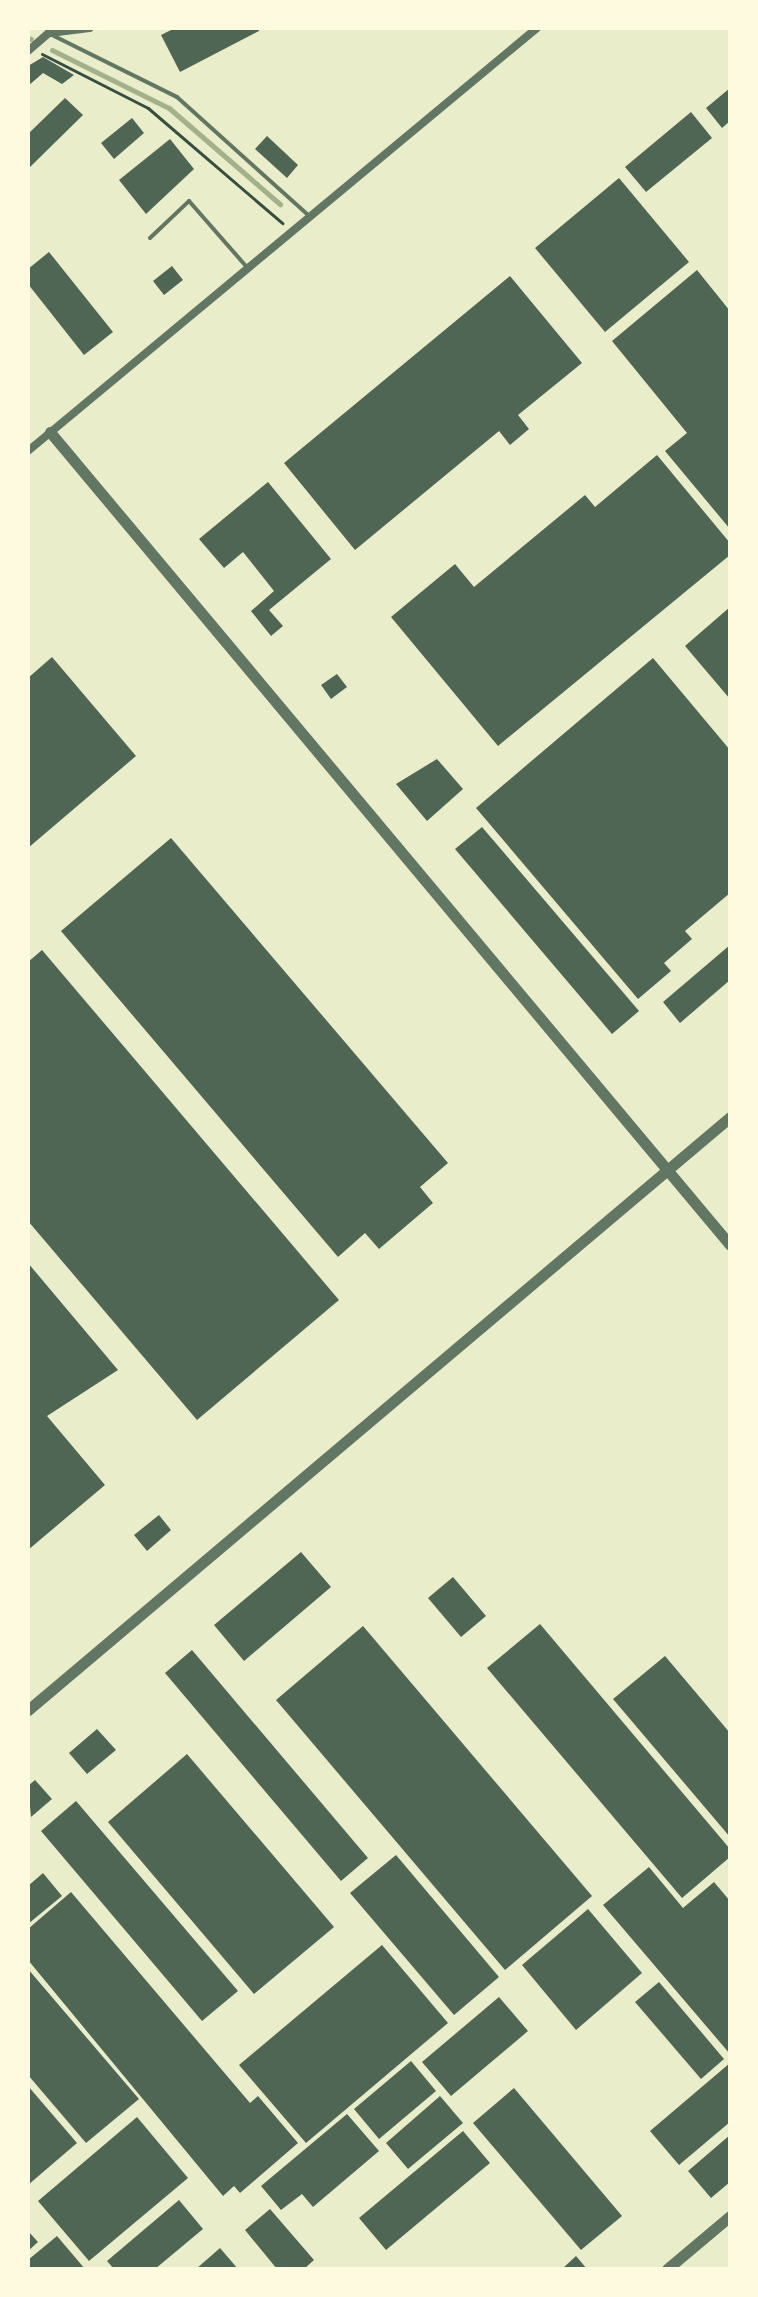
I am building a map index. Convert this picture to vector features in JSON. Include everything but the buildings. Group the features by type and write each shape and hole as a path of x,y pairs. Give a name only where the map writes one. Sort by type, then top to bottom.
{"street":[{"path":"30,50 49,33 90,28"},
{"path":"28,451 307,214 537,28"},
{"path":"50,432 730,1245"},
{"path":"28,1710 730,1117"},
{"path":"667,2269 730,2216"}],"lane":[{"path":"49,33 177,97 307,214"},
{"path":"150,238 189,201 246,266"}],"path":[{"path":"30,50 148,108 289,229"}],"waterway":[{"path":"52,50 169,108 280,204"}]}
